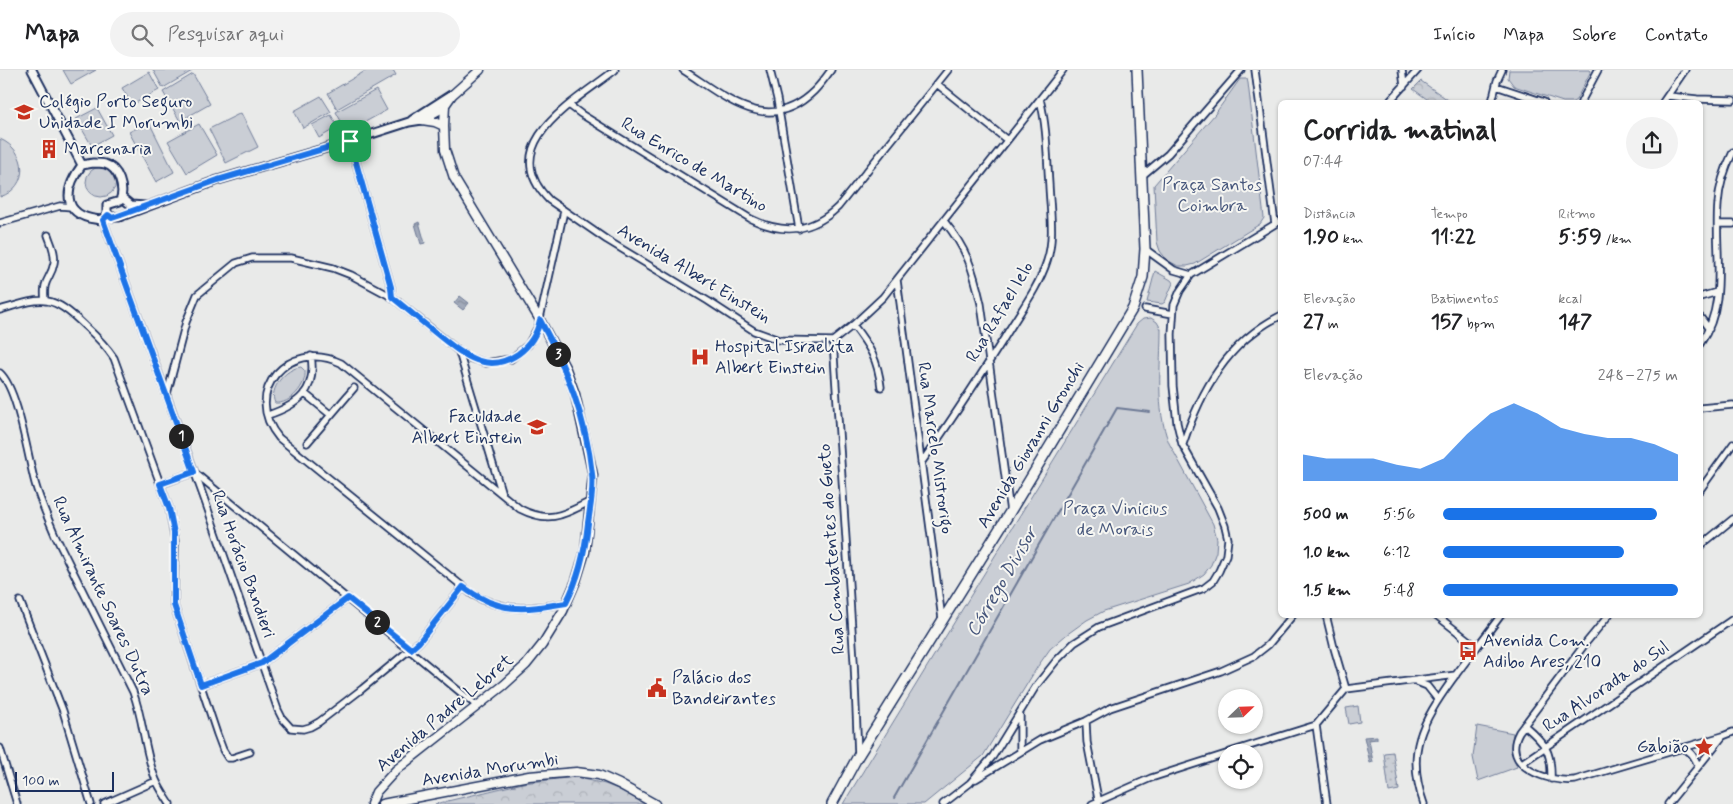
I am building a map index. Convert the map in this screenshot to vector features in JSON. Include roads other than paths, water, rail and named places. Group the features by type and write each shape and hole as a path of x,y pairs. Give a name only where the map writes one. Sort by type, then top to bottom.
{"main road":[{"path":"444,108 452,95 480,70"},
{"name":"Avenida Giovanni Gronchi","path":"832,804 858,756 1010,512 1133,308 1143,276 1145,249 1137,70"},
{"name":"Avenida Padre Lebret","path":"371,804 376,792 396,770 526,665 542,645 566,603 576,581 585,552 593,475 575,394 562,362 540,320 454,178 445,150 444,108"},
{"path":"422,120 436,122 444,126"},
{"name":"Avenida Morumbi","path":"386,803 529,776 576,772 599,775 655,804"},
{"path":"376,792 386,803"}],"street":[{"path":"32,70 82,165"},
{"name":"Avenida Albert Einstein","path":"615,70 569,105 544,129 536,140 530,159 531,172 538,188 549,200 607,240 754,331 779,340 833,341"},
{"path":"683,70 743,107 762,113 779,111 803,100 814,91 831,70"},
{"path":"770,70 799,229"},
{"name":"Rua Enrico de Martino","path":"569,105 751,219 776,228 799,229 821,220 838,207 948,70"},
{"path":"833,341 883,297 1063,70"},
{"path":"1142,175 1168,154 1241,70"},
{"path":"970,783 993,756 1036,686 1056,661 1074,643 1100,627 1204,588 1219,571 1226,556 1228,539 1225,526 1218,508 1182,444 1177,423 1173,393 1173,314 1174,304 1180,291 1191,275 1278,223 1255,70"},
{"path":"1402,70 1404,86"},
{"path":"1391,100 1418,70"},
{"path":"1492,100 1502,70"},
{"path":"1582,100 1598,70"},
{"path":"1665,100 1685,70"},
{"path":"937,84 1007,140"},
{"path":"1496,86 1538,100"},
{"path":"409,122 452,95"},
{"path":"1668,96 1733,100"},
{"name":"Rua Rafael Ielo","path":"921,463 1030,297 1048,259 1051,240 1050,217 1045,123 1040,99"},
{"path":"82,165 70,185 69,199 72,207 83,216 95,220 112,218 218,180 409,122 422,120 444,108"},
{"path":"350,141 391,287 392,297"},
{"path":"1703,339 1709,329 1717,292 1720,191 1724,172 1733,152"},
{"path":"82,165 100,164 108,166 120,180 122,191 120,201 106,205 105,218"},
{"path":"121,197 131,205 148,206"},
{"path":"0,223 60,206 72,207"},
{"path":"166,394 186,322 197,295 236,263 252,258 272,257 304,260 351,275 392,297 459,352 486,363 511,359 528,345 538,327 564,211"},
{"name":"Rua Horácio Bandieri","path":"105,218 282,718 291,728 303,729 319,722 411,649 419,642 463,587"},
{"path":"944,222 965,250 975,274 981,304 1010,512"},
{"path":"1718,224 1733,224"},
{"path":"45,301 43,290 45,281 54,264 55,255 48,236"},
{"path":"1145,249 1174,270 1191,275"},
{"name":"Rua Marcelo Mistrorigo","path":"897,280 942,620"},
{"path":"1703,296 1717,292"},
{"path":"0,310 35,301 54,302 69,310 102,343 114,358 169,508 174,533 174,605 225,755 230,758 250,752"},
{"path":"1145,309 1173,314"},
{"path":"1182,444 1198,402 1210,380 1244,341 1262,326 1278,317"},
{"path":"1703,321 1709,329"},
{"path":"853,325 868,344 875,358 881,387"},
{"name":"Rua Combatentes do Gueto","path":"833,341 854,661 858,756"},
{"path":"459,352 502,494"},
{"path":"566,603 533,609 509,608 484,600 463,587 279,438 273,430 268,415 267,388 281,367 289,362 310,356 330,358 340,363 520,509 545,518 560,516 590,502"},
{"path":"268,415 292,406 304,393 313,374 310,356"},
{"name":"Rua Almirante Soares Dutra","path":"0,373 9,384 14,397 35,481 44,508 133,692 156,781 170,804"},
{"path":"307,443 354,388"},
{"path":"304,393 331,415"},
{"path":"1703,408 1733,405"},
{"path":"1703,486 1733,444"},
{"path":"160,484 194,472 411,649 477,706"},
{"path":"1703,544 1733,520"},
{"path":"201,685 262,663 348,598"},
{"path":"20,601 63,710 91,804"},
{"path":"943,804 970,783 1040,740 1110,708 1240,664 1268,645 1290,618"},
{"path":"1327,618 1346,689"},
{"path":"1440,618 1477,646"},
{"path":"1424,804 1416,773 1416,755 1425,722 1438,700 1499,618"},
{"path":"1607,618 1516,738 1517,755 1522,763 1535,774 1551,779 1568,781 1584,778 1733,732"},
{"name":"Rua Alvorada do Sul","path":"1522,763 1733,619"},
{"path":"1255,744 1316,725 1346,689 1456,675"},
{"path":"1412,681 1428,686 1438,700"},
{"path":"1020,714 1020,752"},
{"path":"1086,720 1087,742 1096,803 1151,778 1218,757"},
{"path":"1316,725 1327,804"},
{"path":"1524,725 1546,746 1549,754 1551,779"},
{"path":"1668,804 1723,736"},
{"path":"0,748 17,804"},
{"path":"1682,748 1692,754 1698,765"},
{"path":"104,804 156,781"}],"water":[{"path":"419,222 425,243 421,244 415,224"},
{"path":"460,296 469,303 463,310 454,303"},
{"path":"1377,736 1377,739 1369,740 1373,762 1370,763 1364,737"}],"waterway":[{"name":"Córrego Divisor","path":"894,798 1117,408 1150,412"}],"place":[{"name":"Colégio Porto Seguro Unidade I Morumbi","path":"24,112"},
{"name":"Marcenaria","path":"49,149"},
{"name":"Hospital Israelita Albert Einstein","path":"700,357"},
{"name":"Faculdade Albert Einstein","path":"537,427"},
{"name":"Avenida Com. Adibo Ares, 210","path":"1468,651"},
{"name":"Palácio dos Bandeirantes","path":"657,688"},
{"name":"Gabião","path":"1704,747"}],"park label":[{"name":"Praça Santos Coimbra","path":"1212,195"},
{"name":"Praça Vinicius de Morais","path":"1115,519"}]}
